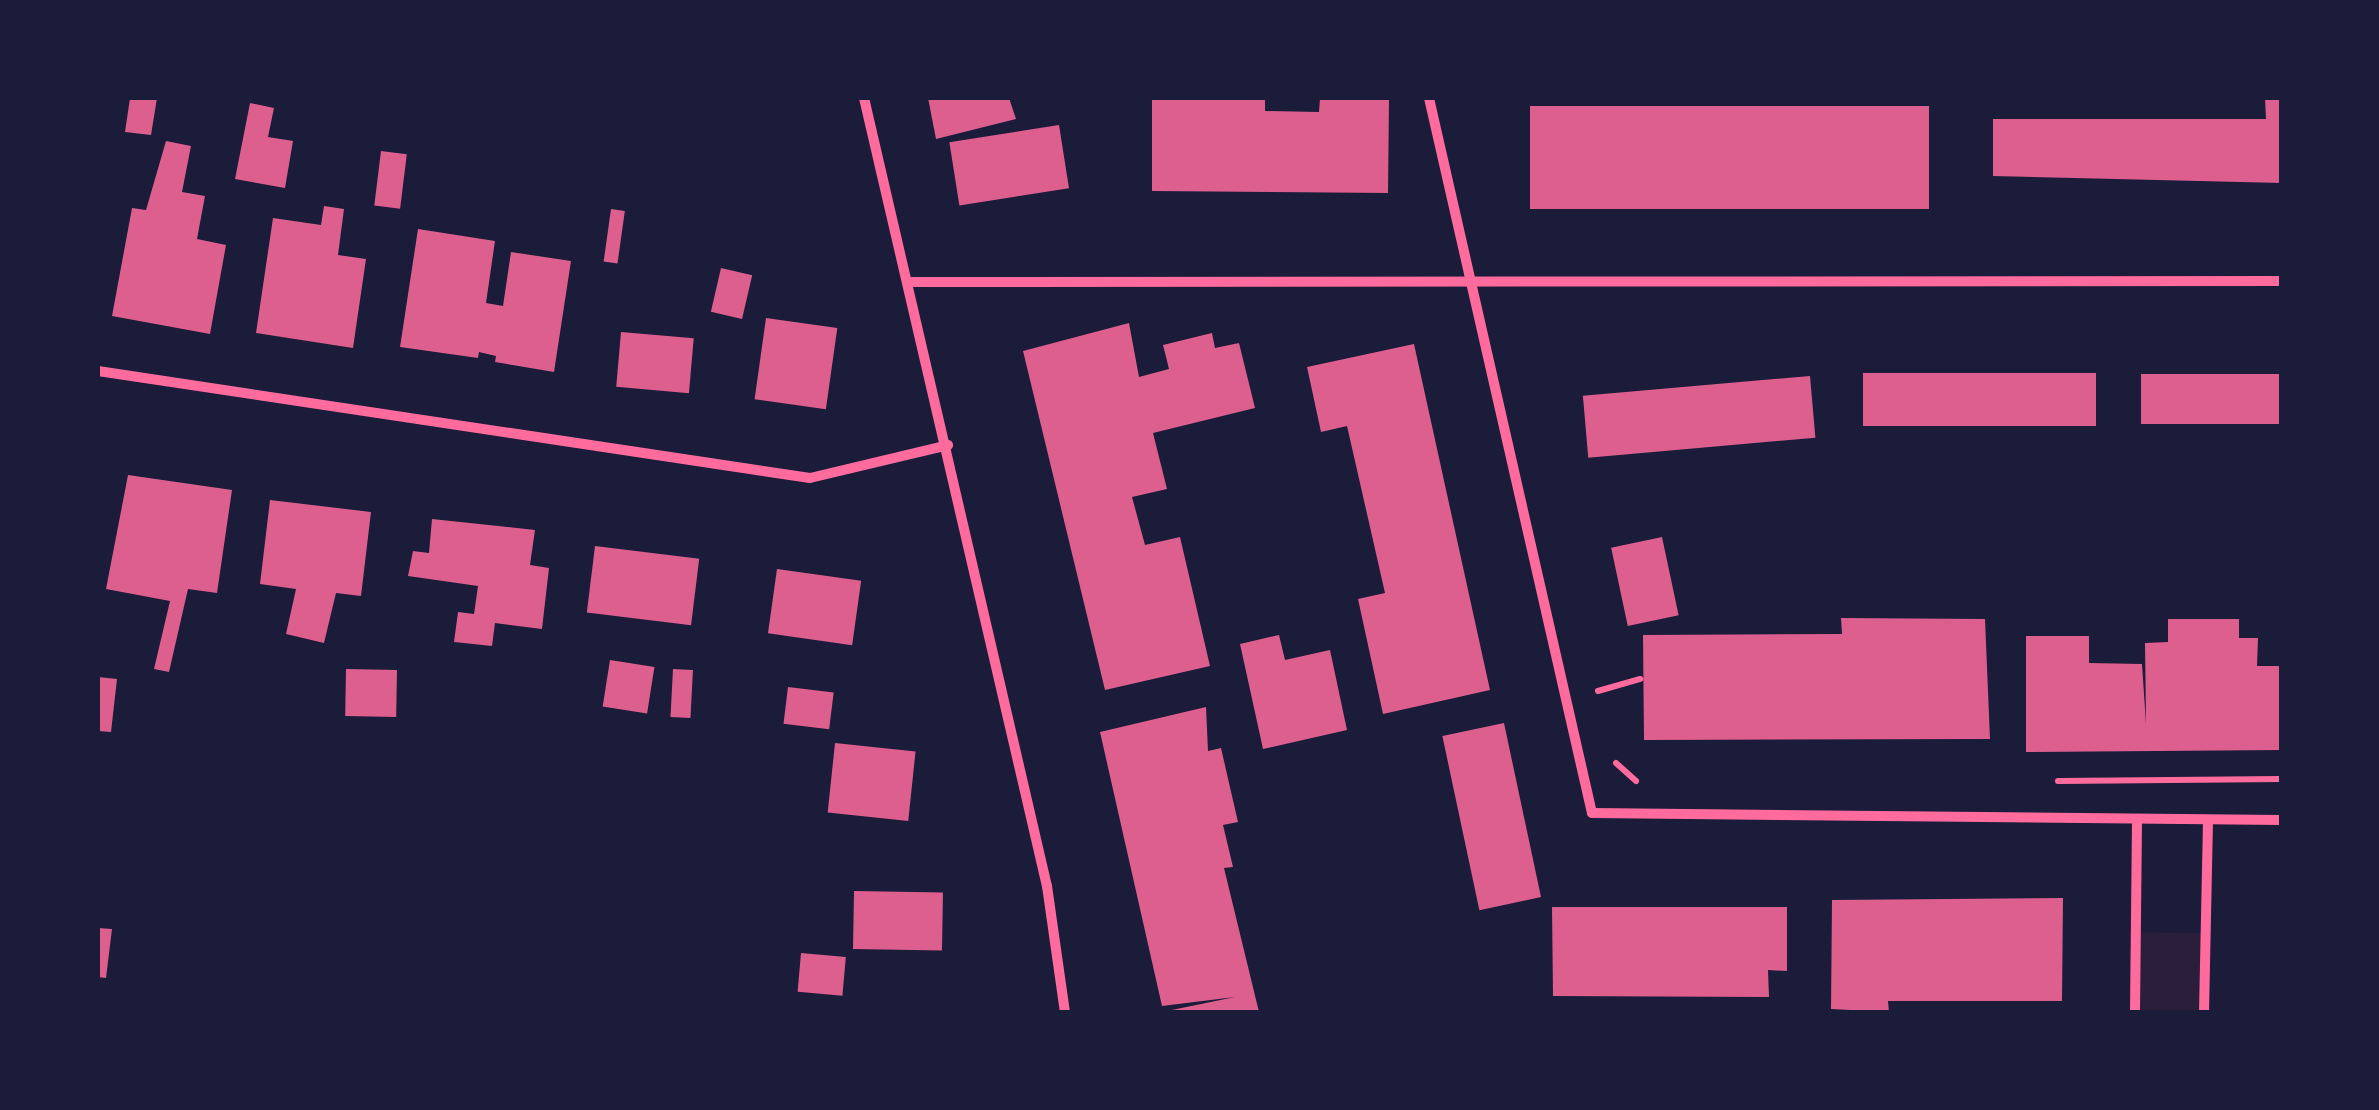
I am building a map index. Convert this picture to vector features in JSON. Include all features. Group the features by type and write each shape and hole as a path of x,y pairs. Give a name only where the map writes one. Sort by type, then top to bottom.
{"street":[{"path":"864,98 912,282 1047,886 1064,1012"},
{"path":"1429,98 1592,813 2282,820"},
{"path":"912,282 2282,281"},
{"path":"98,372 810,478 948,445"},
{"path":"2135,1012 2137,820"},
{"path":"2204,1012 2208,821"}],"path":[{"path":"1594,692 1640,679"}],"shaded area":[{"path":"2136,932 2207,933 2206,1012 2135,1012"}],"building":[{"path":"130,98 157,98 151,135 125,132"},
{"path":"928,98 1009,98 1016,119 936,139"},
{"path":"1152,98 1265,98 1265,111 1319,112 1320,98 1389,98 1388,193 1152,191"},
{"path":"2265,98 2282,98 2282,183 1993,176 1993,119 2266,119"},
{"path":"250,103 274,108 268,137 293,141 285,188 235,179"},
{"path":"1530,106 1929,106 1929,209 1530,209"},
{"path":"1059,125 1069,188 959,206 949,142"},
{"path":"166,141 191,146 182,192 205,196 197,239 226,245 210,334 112,316 132,208 146,210"},
{"path":"381,151 407,154 400,209 374,206"},
{"path":"324,206 344,209 338,255 366,259 353,348 256,333 273,218 321,225"},
{"path":"611,209 625,211 617,263 604,261"},
{"path":"418,229 495,241 486,303 503,306 511,252 571,261 554,372 495,362 496,356 479,352 478,358 400,347"},
{"path":"721,268 752,275 742,319 711,312"},
{"path":"766,318 837,328 826,409 755,399"},
{"path":"1129,323 1139,377 1169,369 1163,345 1212,333 1215,348 1239,343 1255,408 1153,433 1167,489 1132,497 1145,545 1180,537 1210,666 1105,690 1023,351"},
{"path":"621,332 694,338 689,393 616,387"},
{"path":"1414,344 1490,690 1383,714 1358,599 1385,593 1347,426 1321,432 1307,367"},
{"path":"1863,373 2096,373 2096,426 1863,426"},
{"path":"2141,374 2282,374 2282,424 2141,424"},
{"path":"1810,376 1815,438 1588,458 1583,396"},
{"path":"128,475 232,490 217,593 188,589 169,672 154,669 170,601 106,589"},
{"path":"270,500 371,512 361,596 336,593 324,643 286,634 296,589 260,584"},
{"path":"432,519 535,530 530,565 549,568 542,629 495,623 492,646 454,642 458,612 474,614 478,586 408,576 413,551 429,553"},
{"path":"1662,537 1679,615 1628,626 1611,548"},
{"path":"595,546 699,559 691,625 587,613"},
{"path":"777,569 861,581 852,645 768,633"},
{"path":"1841,618 1985,619 1990,739 1644,740 1643,635 1842,634"},
{"path":"2168,619 2239,619 2239,638 2258,638 2257,666 2282,666 2282,750 2026,752 2026,636 2089,636 2089,663 2142,664 2146,724 2145,643 2168,642"},
{"path":"1279,635 1285,660 1330,650 1347,730 1263,749 1240,644"},
{"path":"610,660 654,667 647,713 603,706"},
{"path":"346,669 397,670 396,717 345,716"},
{"path":"673,669 693,670 690,718 670,717"},
{"path":"98,677 117,679 111,732 98,731"},
{"path":"788,687 834,693 829,729 783,724"},
{"path":"1206,707 1208,751 1221,748 1238,822 1223,825 1233,867 1224,868 1259,1012 1162,1012 1235,997 1162,1006 1100,732"},
{"path":"1504,723 1541,897 1479,910 1442,736"},
{"path":"835,743 916,751 908,821 828,813"},
{"path":"854,891 943,893 942,951 853,949"},
{"path":"2063,898 2062,1001 1888,1001 1889,1012 1831,1009 1832,900"},
{"path":"1552,907 1787,907 1787,971 1768,970 1769,997 1553,996"},
{"path":"98,928 112,929 106,978 98,977"},
{"path":"801,953 846,957 842,996 798,992"}]}
